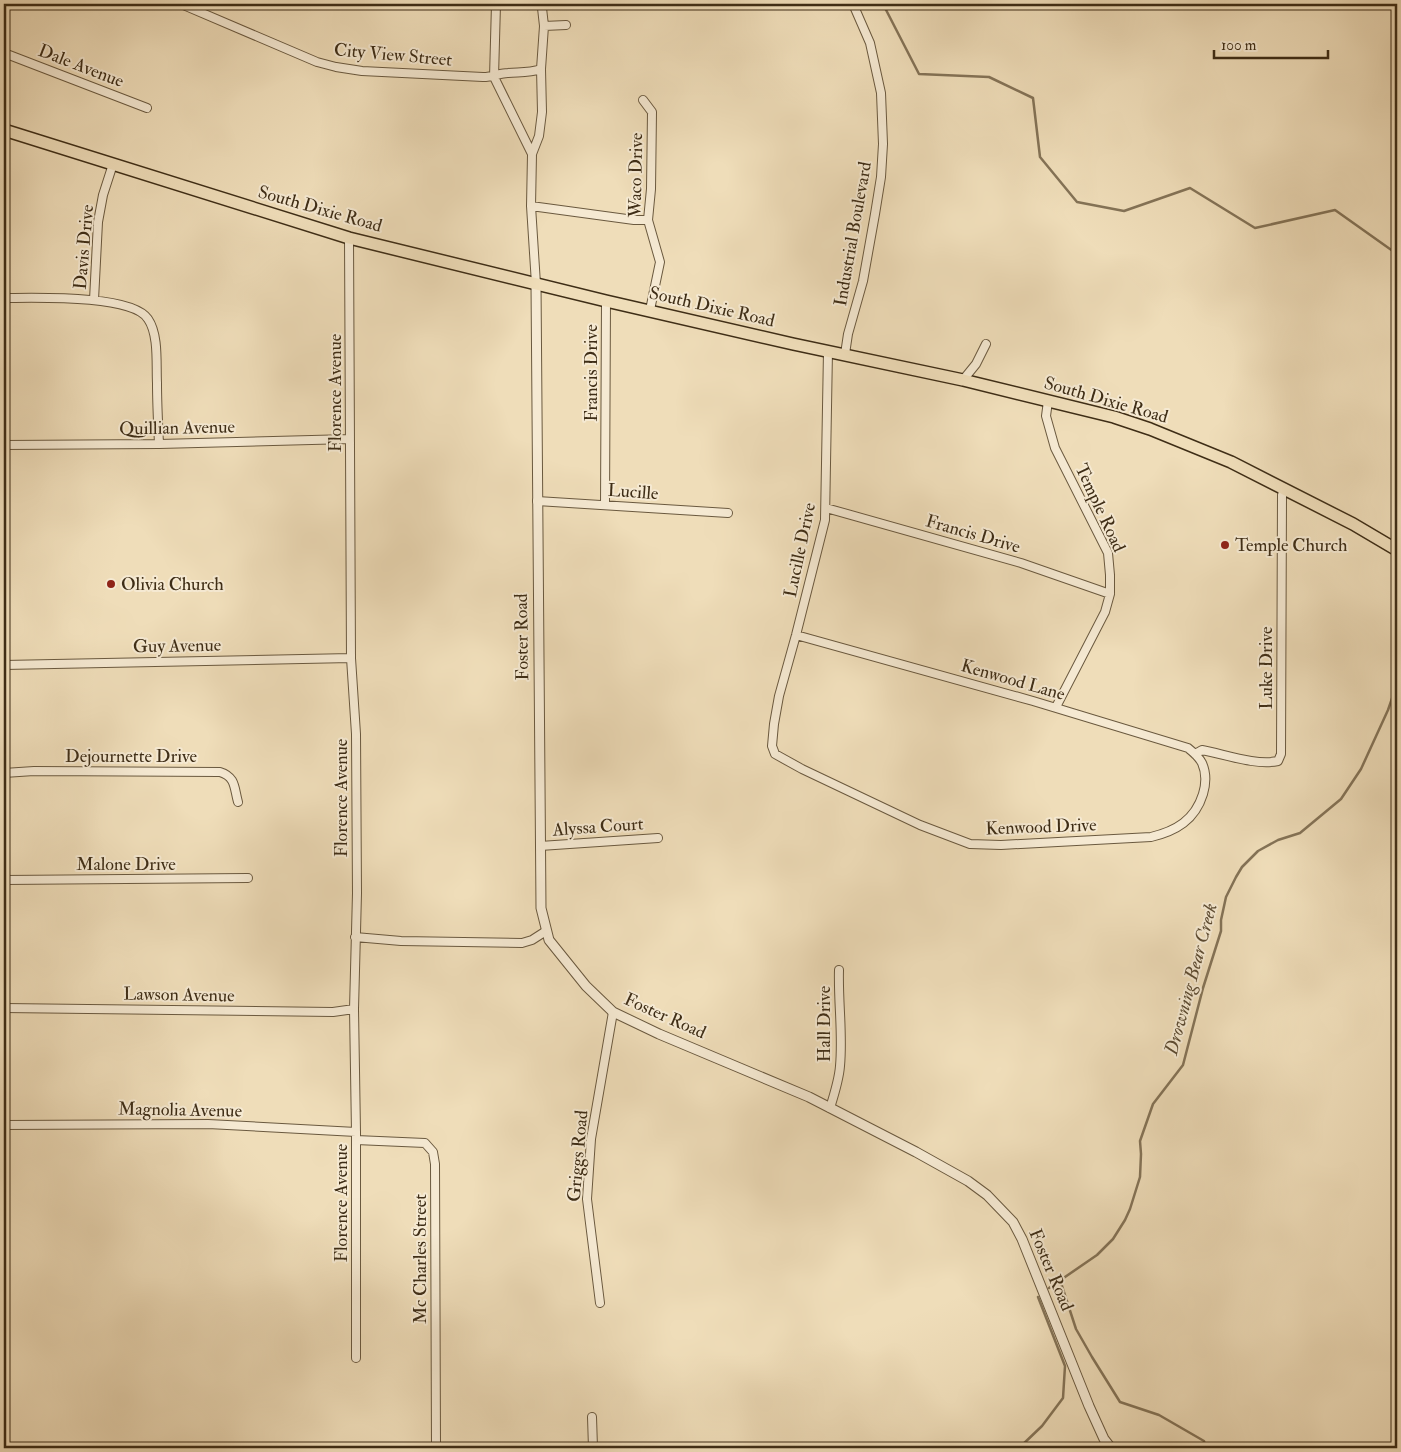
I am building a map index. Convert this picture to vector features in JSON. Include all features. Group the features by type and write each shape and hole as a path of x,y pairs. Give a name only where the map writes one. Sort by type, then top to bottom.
{"main road":[{"name":"South Dixie Road","path":"4,130 349,238 606,301 964,380 1089,410 1150,429 1231,462 1353,524 1397,550"}],"street":[{"name":"City View Street","path":"181,4 317,62 336,67 362,71 494,76 541,69"},
{"path":"496,4 494,76 532,154"},
{"path":"536,284 531,206 532,154 540,136 542,112 543,4"},
{"name":"Industrial Boulevard","path":"845,354 848,334 863,281 882,176 883,144 881,93 870,43 853,4"},
{"path":"544,26 566,25"},
{"name":"Dale Avenue","path":"4,52 147,108"},
{"name":"Waco Drive","path":"643,100 652,112 651,189 648,220 660,262 650,310"},
{"name":"Davis Drive","path":"113,164 103,195 98,222 94,300 138,310 148,318 156,341 159,444"},
{"path":"531,206 634,220 648,220"},
{"name":"Florence Avenue","path":"349,238 351,658 356,734 357,893 354,1009 356,1358"},
{"name":"Foster Road","path":"536,284 541,908 549,940 586,986 613,1012 658,1034 810,1097 916,1152 968,1181 987,1195 1013,1222 1022,1239 1089,1406 1104,1439 1111,1448"},
{"path":"4,298 94,300"},
{"name":"Francis Drive","path":"605,505 606,301"},
{"path":"964,380 976,364 986,344"},
{"name":"Lucille Drive","path":"773,752 774,724 779,696 825,520 828,351"},
{"name":"Temple Road","path":"1048,401 1046,416 1055,448 1108,553 1110,575 1110,594 1104,612 1056,707"},
{"name":"Quillian Avenue","path":"4,445 159,444 350,439"},
{"name":"Luke Drive","path":"1195,754 1202,750 1269,763 1278,761 1281,754 1282,495 1284,488"},
{"name":"Lucille","path":"537,501 728,513"},
{"name":"Francis Drive","path":"826,508 1021,563 1110,594"},
{"name":"Kenwood Lane","path":"796,635 1056,707 1188,748 1195,754"},
{"name":"Guy Avenue","path":"4,665 351,658"},
{"name":"Kenwood Drive","path":"773,752 802,769 920,825 970,844 1001,846 1150,837 1165,834 1180,826 1192,815 1199,804 1205,786 1205,775 1202,762 1195,754"},
{"name":"Dejournette Drive","path":"4,773 34,771 220,772 227,774 232,779 238,802"},
{"name":"Alyssa Court","path":"540,846 658,838"},
{"name":"Malone Drive","path":"4,880 248,878"},
{"path":"355,937 401,941 522,943 532,940 546,931"},
{"name":"Hall Drive","path":"830,1108 840,1069 839,970"},
{"name":"Lawson Avenue","path":"4,1008 333,1012 354,1009"},
{"name":"Griggs Road","path":"600,1303 587,1199 591,1139 613,1012"},
{"name":"Magnolia Avenue","path":"4,1125 208,1124 356,1136"},
{"name":"Mc Charles Street","path":"356,1136 426,1143 433,1152 435,1164 436,1448"},
{"path":"592,1416 593,1448"}],"waterway":[{"name":"Drowning Bear Creek","path":"883,4 919,74 989,77 1033,98 1040,157 1077,202 1124,211 1190,188 1255,228 1335,210 1397,254"},
{"name":"Drowning Bear Creek","path":"1049,1288 1097,1255 1113,1239 1125,1220 1140,1177 1140,1141 1153,1104 1183,1065 1203,988 1221,931 1221,920 1226,897 1236,877 1242,867 1258,851 1278,840 1300,833 1341,799 1361,769 1388,710 1397,684"},
{"name":"Drowning Bear Creek","path":"1060,1280 1076,1329 1120,1402 1159,1415 1204,1441 1206,1448"},
{"path":"1019,1448 1042,1426 1063,1398 1065,1366 1038,1297"},
{"path":"554,1448 568,1448"}],"place":[{"name":"Temple Church","path":"1225,545"},
{"name":"Olivia Church","path":"111,584"}]}
